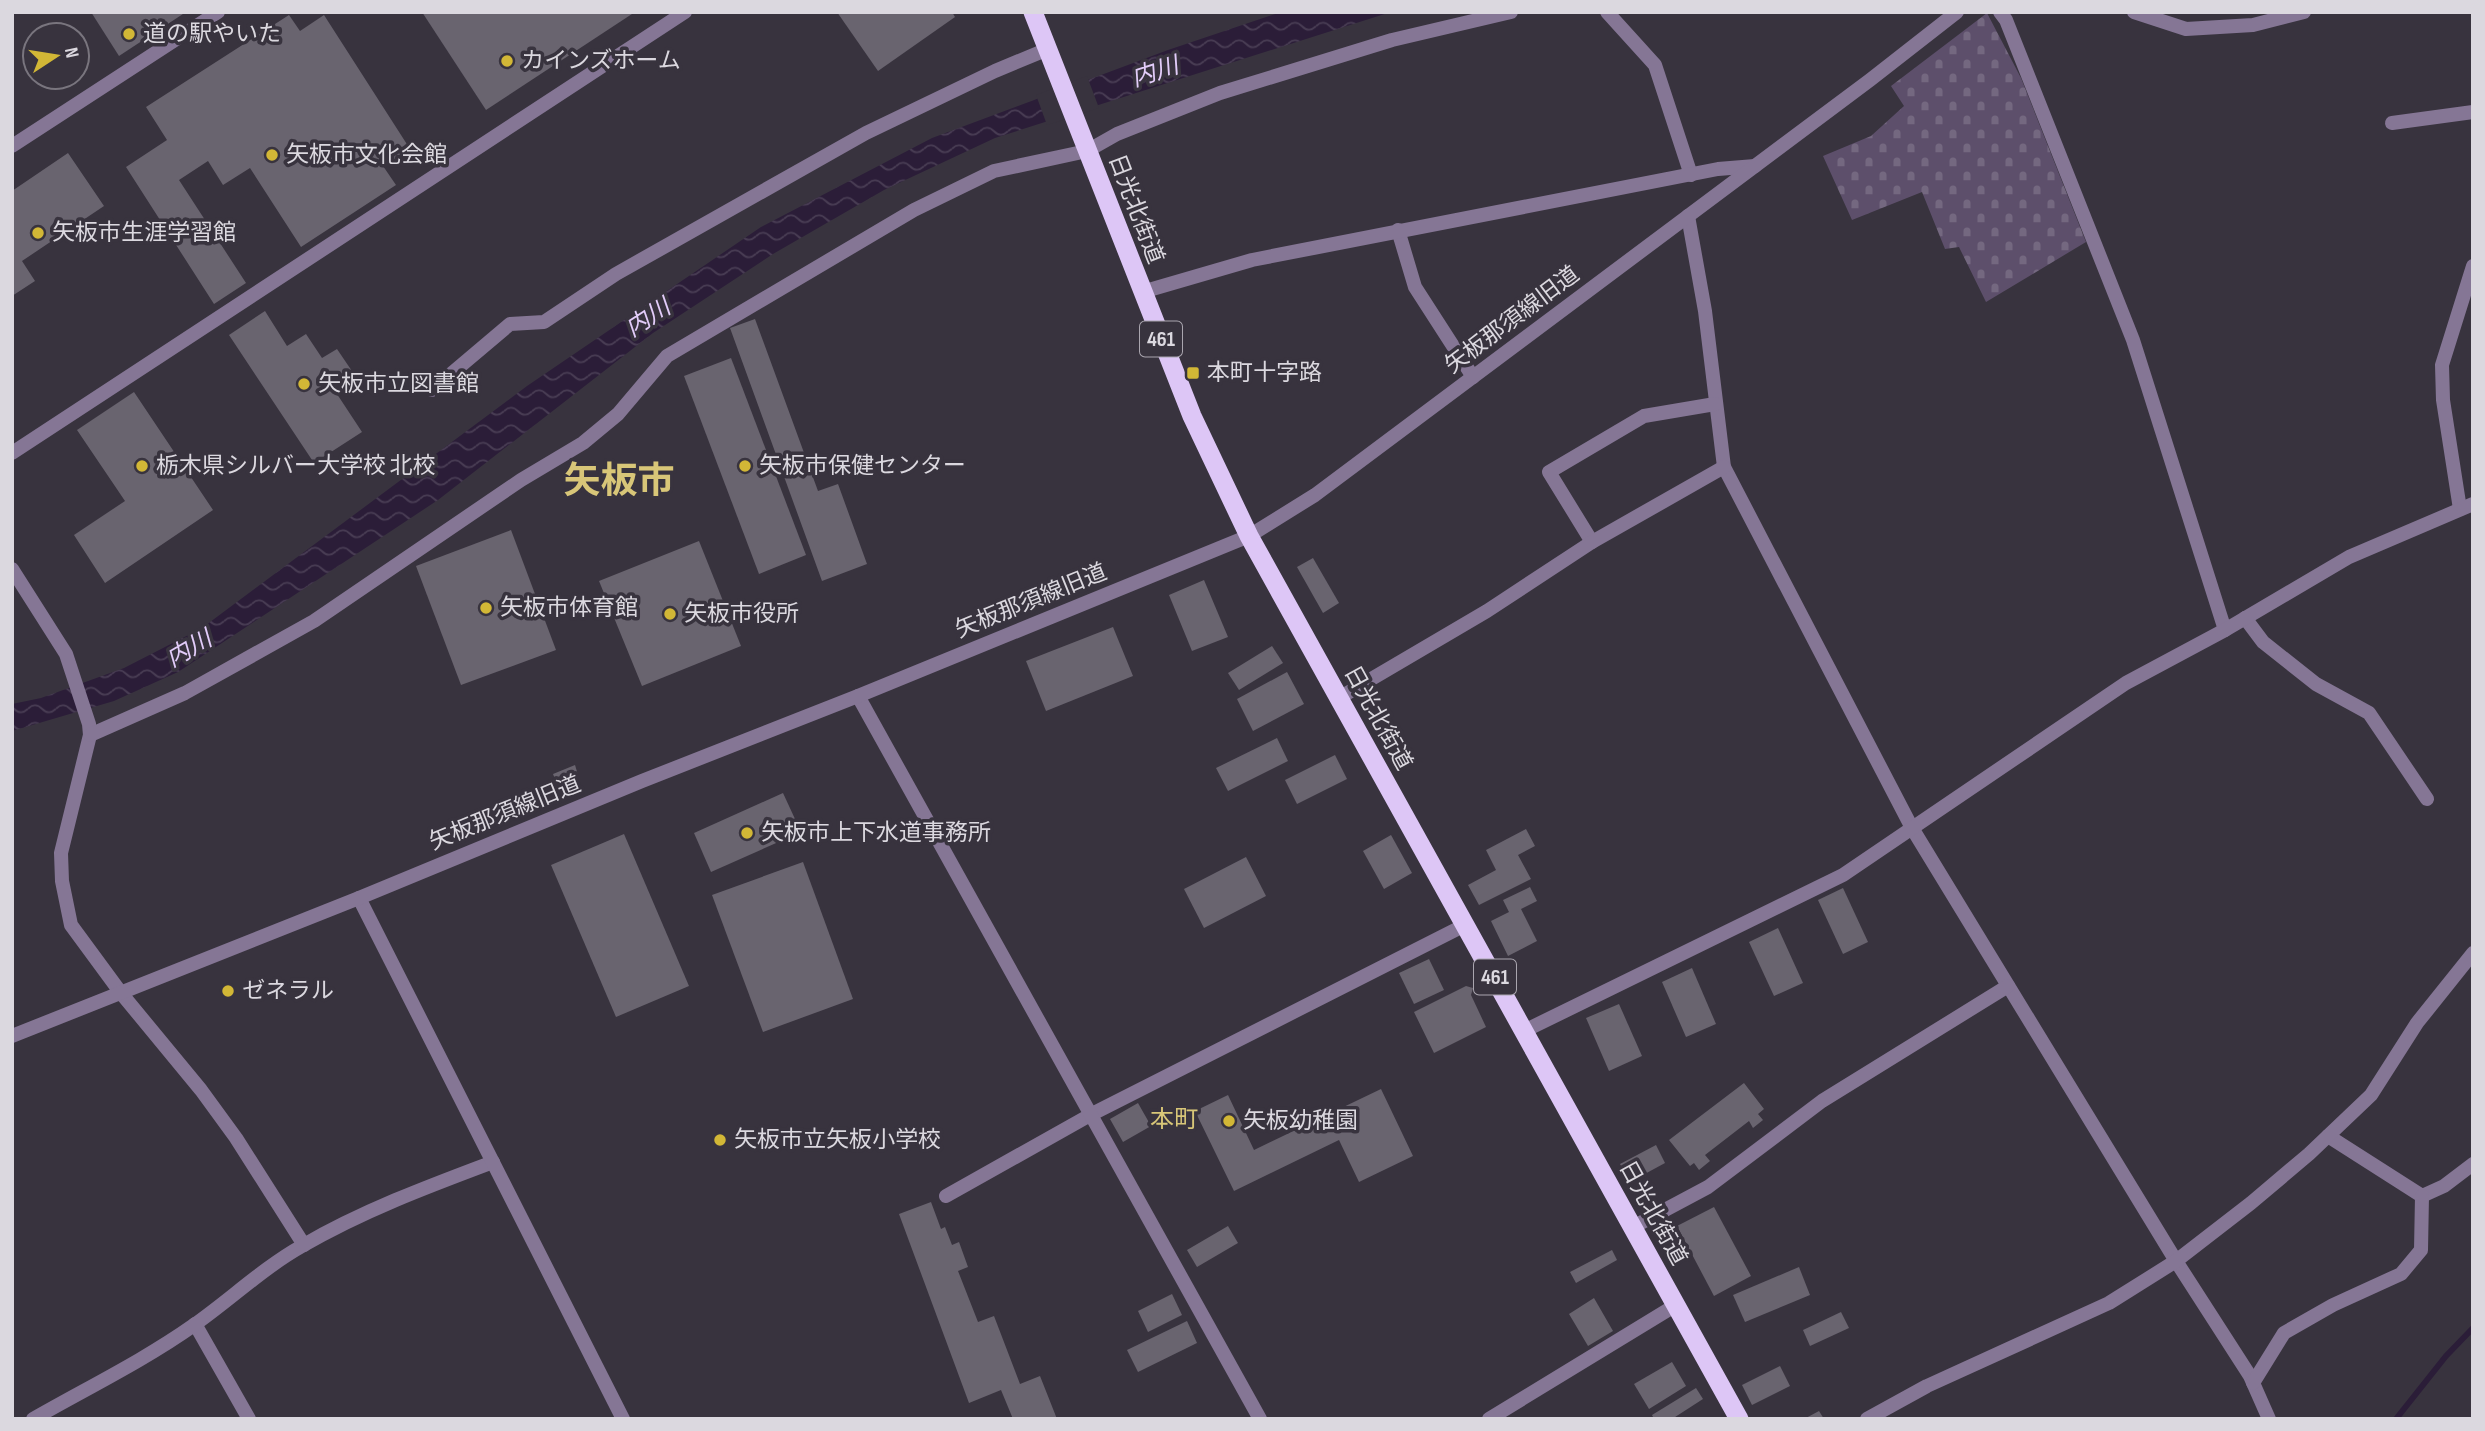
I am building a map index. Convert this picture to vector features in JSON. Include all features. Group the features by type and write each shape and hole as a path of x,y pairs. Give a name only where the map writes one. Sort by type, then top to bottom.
{"highway":[{"name":"日光北街道","path":"1033,12 1192,416 1249,536 1739,1419"}],"street":[{"path":"12,146 218,12"},
{"path":"12,453 685,12"},
{"path":"90,730 186,694 314,621 521,480 583,443 618,414 667,356 914,210 994,171 1085,145 1220,93 1392,40 1511,12"},
{"path":"1606,12 1655,65 1690,174"},
{"name":"矢板那須線旧道","path":"12,1036 1249,536 1315,495 1957,12"},
{"path":"2000,12 2006,20 2133,340 2225,630"},
{"path":"2134,12 2186,29 2253,25 2304,12"},
{"path":"432,390 510,324 544,322 616,274 866,133 995,71 1048,49"},
{"path":"2392,122 2473,112"},
{"path":"1142,292 1251,260 1690,174 1755,166"},
{"path":"1688,216 1705,311 1724,467 1912,828 2253,1383 2270,1419"},
{"path":"1398,230 1415,287 1473,377"},
{"path":"1524,1031 1843,875 2126,682 2225,630 2349,557 2466,506 2443,400 2442,365 2473,267"},
{"path":"1592,542 1549,472 1644,416 1715,404"},
{"path":"1339,698 1487,611 1592,542 1724,467"},
{"path":"12,569 66,654 90,730 61,853 62,881 71,925 121,993 201,1090 236,1138 304,1245"},
{"path":"2245,618 2263,642 2316,684 2369,713 2427,799"},
{"path":"858,696 1260,1419"},
{"path":"359,898 623,1419"},
{"path":"946,1196 1092,1114 1465,925"},
{"path":"1867,1419 1927,1387 2109,1303 2176,1261 2251,1203 2371,1096 2417,1023 2473,953"},
{"path":"1633,1227 1707,1187 1822,1101 2008,986"},
{"path":"2328,1136 2422,1196"},
{"path":"33,1419 125,1369 195,1324 265,1269 304,1245 388,1204 493,1162"},
{"path":"2422,1196 2444,1186 2473,1164"},
{"path":"2253,1383 2284,1333 2333,1305 2401,1274 2421,1250 2422,1196"},
{"path":"1489,1419 1676,1305"},
{"path":"195,1324 249,1419"}],"green space":[{"path":"1987,13 2021,78 2086,242 1986,302 1959,247 1945,249 1922,192 1852,220 1823,156 1871,136 1904,106 1891,86"}],"water":[{"name":"内川","path":"1281,12 1391,12 995,138 884,190 773,254 653,333 438,500 178,672 114,701 12,731 12,704 41,698 124,668 202,628 527,386 761,227 932,138 1168,50"}],"pier":[{"path":"1087,76 1099,108 1047,125 1036,95"}],"building":[{"name":"道の駅やいた","path":"91,12 186,12 119,56"},
{"name":"カインズホーム","path":"422,12 635,12 486,110"},
{"path":"837,12 952,12 955,17 878,71"},
{"name":"矢板市文化会館","path":"289,15 300,31 324,15 410,149 383,166 396,185 301,247 250,168 223,185 208,161 179,180 246,283 214,304 126,167 167,140 146,107"},
{"name":"矢板市生涯学習館","path":"68,153 104,206 22,261 35,281 12,296 12,191"},
{"name":"矢板市立図書館","path":"265,311 287,346 306,334 322,358 337,349 356,377 335,391 362,432 314,463 229,335"},
{"path":"755,319 818,491 838,484 867,564 822,581 730,328"},
{"name":"矢板市保健センター","path":"731,358 806,555 759,574 684,376"},
{"name":"栃木県シルバー大学校 北校","path":"134,392 213,510 105,583 74,535 125,501 77,430"},
{"name":"矢板市体育館","path":"511,530 556,650 461,685 416,566"},
{"name":"矢板市役所","path":"699,541 741,646 642,686 599,581"},
{"path":"1313,558 1339,603 1323,613 1297,567"},
{"path":"1204,580 1228,637 1192,651 1169,595"},
{"path":"1113,627 1133,676 1046,711 1026,661"},
{"path":"1272,646 1283,663 1239,690 1228,673"},
{"path":"1287,672 1304,704 1253,731 1237,699"},
{"path":"1277,738 1288,761 1228,791 1216,768"},
{"path":"1335,755 1347,779 1297,804 1285,780"},
{"path":"575,765 578,775 557,784 553,774"},
{"name":"矢板市上下水道事務所","path":"783,793 801,832 711,872 694,833"},
{"path":"1526,829 1535,846 1518,855 1531,879 1479,905 1468,885 1496,870 1486,850"},
{"path":"624,834 689,986 616,1017 551,865"},
{"path":"1391,835 1412,873 1384,889 1363,851"},
{"path":"1246,857 1266,896 1204,928 1184,889"},
{"path":"803,862 853,999 763,1032 712,895"},
{"path":"1530,887 1537,901 1521,909 1537,941 1508,956 1491,921 1509,912 1503,900"},
{"path":"1843,888 1868,942 1843,954 1818,900"},
{"path":"1778,928 1803,983 1774,996 1749,942"},
{"path":"1429,959 1444,990 1414,1004 1399,973"},
{"path":"1692,968 1716,1024 1686,1037 1662,982"},
{"path":"1466,986 1473,988 1471,995 1486,1027 1434,1053 1414,1012"},
{"path":"1619,1004 1642,1056 1609,1071 1586,1018"},
{"path":"1744,1083 1764,1109 1758,1114 1763,1120 1753,1128 1749,1121 1705,1155 1710,1161 1699,1170 1694,1163 1690,1166 1669,1140"},
{"path":"1381,1089 1413,1156 1359,1182 1339,1140 1234,1191 1195,1111 1228,1095 1254,1150"},
{"path":"1138,1103 1151,1126 1123,1142 1110,1119"},
{"path":"1656,1145 1665,1163 1630,1182 1620,1164"},
{"path":"931,1202 941,1229 945,1227 952,1245 959,1242 968,1267 958,1271 978,1322 994,1316 1020,1384 1040,1376 1057,1419 1013,1419 1001,1390 969,1403 899,1214"},
{"path":"1714,1207 1751,1276 1714,1296 1677,1226"},
{"path":"1228,1226 1238,1243 1197,1267 1187,1250"},
{"path":"1612,1250 1617,1260 1576,1283 1570,1272"},
{"path":"1799,1267 1810,1295 1745,1322 1733,1295"},
{"path":"1172,1294 1182,1315 1148,1332 1138,1311"},
{"path":"1594,1298 1613,1331 1588,1346 1569,1314"},
{"path":"1841,1312 1849,1328 1810,1346 1803,1330"},
{"path":"1187,1321 1197,1343 1138,1372 1127,1350"},
{"path":"1672,1362 1686,1386 1649,1409 1634,1384"},
{"path":"1780,1366 1790,1386 1752,1405 1742,1385"},
{"path":"1696,1388 1703,1399 1672,1419 1654,1419 1652,1415"},
{"path":"1819,1411 1824,1419 1804,1419"}],"waterway":[{"path":"2396,1419 2446,1356 2473,1328"}],"place":[{"name":"道の駅やいた","path":"129,34"},
{"name":"カインズホーム","path":"507,61"},
{"name":"矢板市文化会館","path":"272,155"},
{"name":"矢板市生涯学習館","path":"38,233"},
{"name":"本町十字路","path":"1193,373"},
{"name":"矢板市立図書館","path":"304,384"},
{"name":"栃木県シルバー大学校 北校","path":"142,466"},
{"name":"矢板市保健センター","path":"745,466"},
{"name":"矢板市体育館","path":"486,608"},
{"name":"矢板市役所","path":"670,614"},
{"name":"矢板市上下水道事務所","path":"747,833"},
{"name":"ゼネラル","path":"228,991"},
{"name":"矢板幼稚園","path":"1229,1121"},
{"name":"矢板市立矢板小学校","path":"720,1140"}],"district":[{"name":"矢板市","path":"619,482"},
{"name":"本町","path":"1174,1119"}]}
